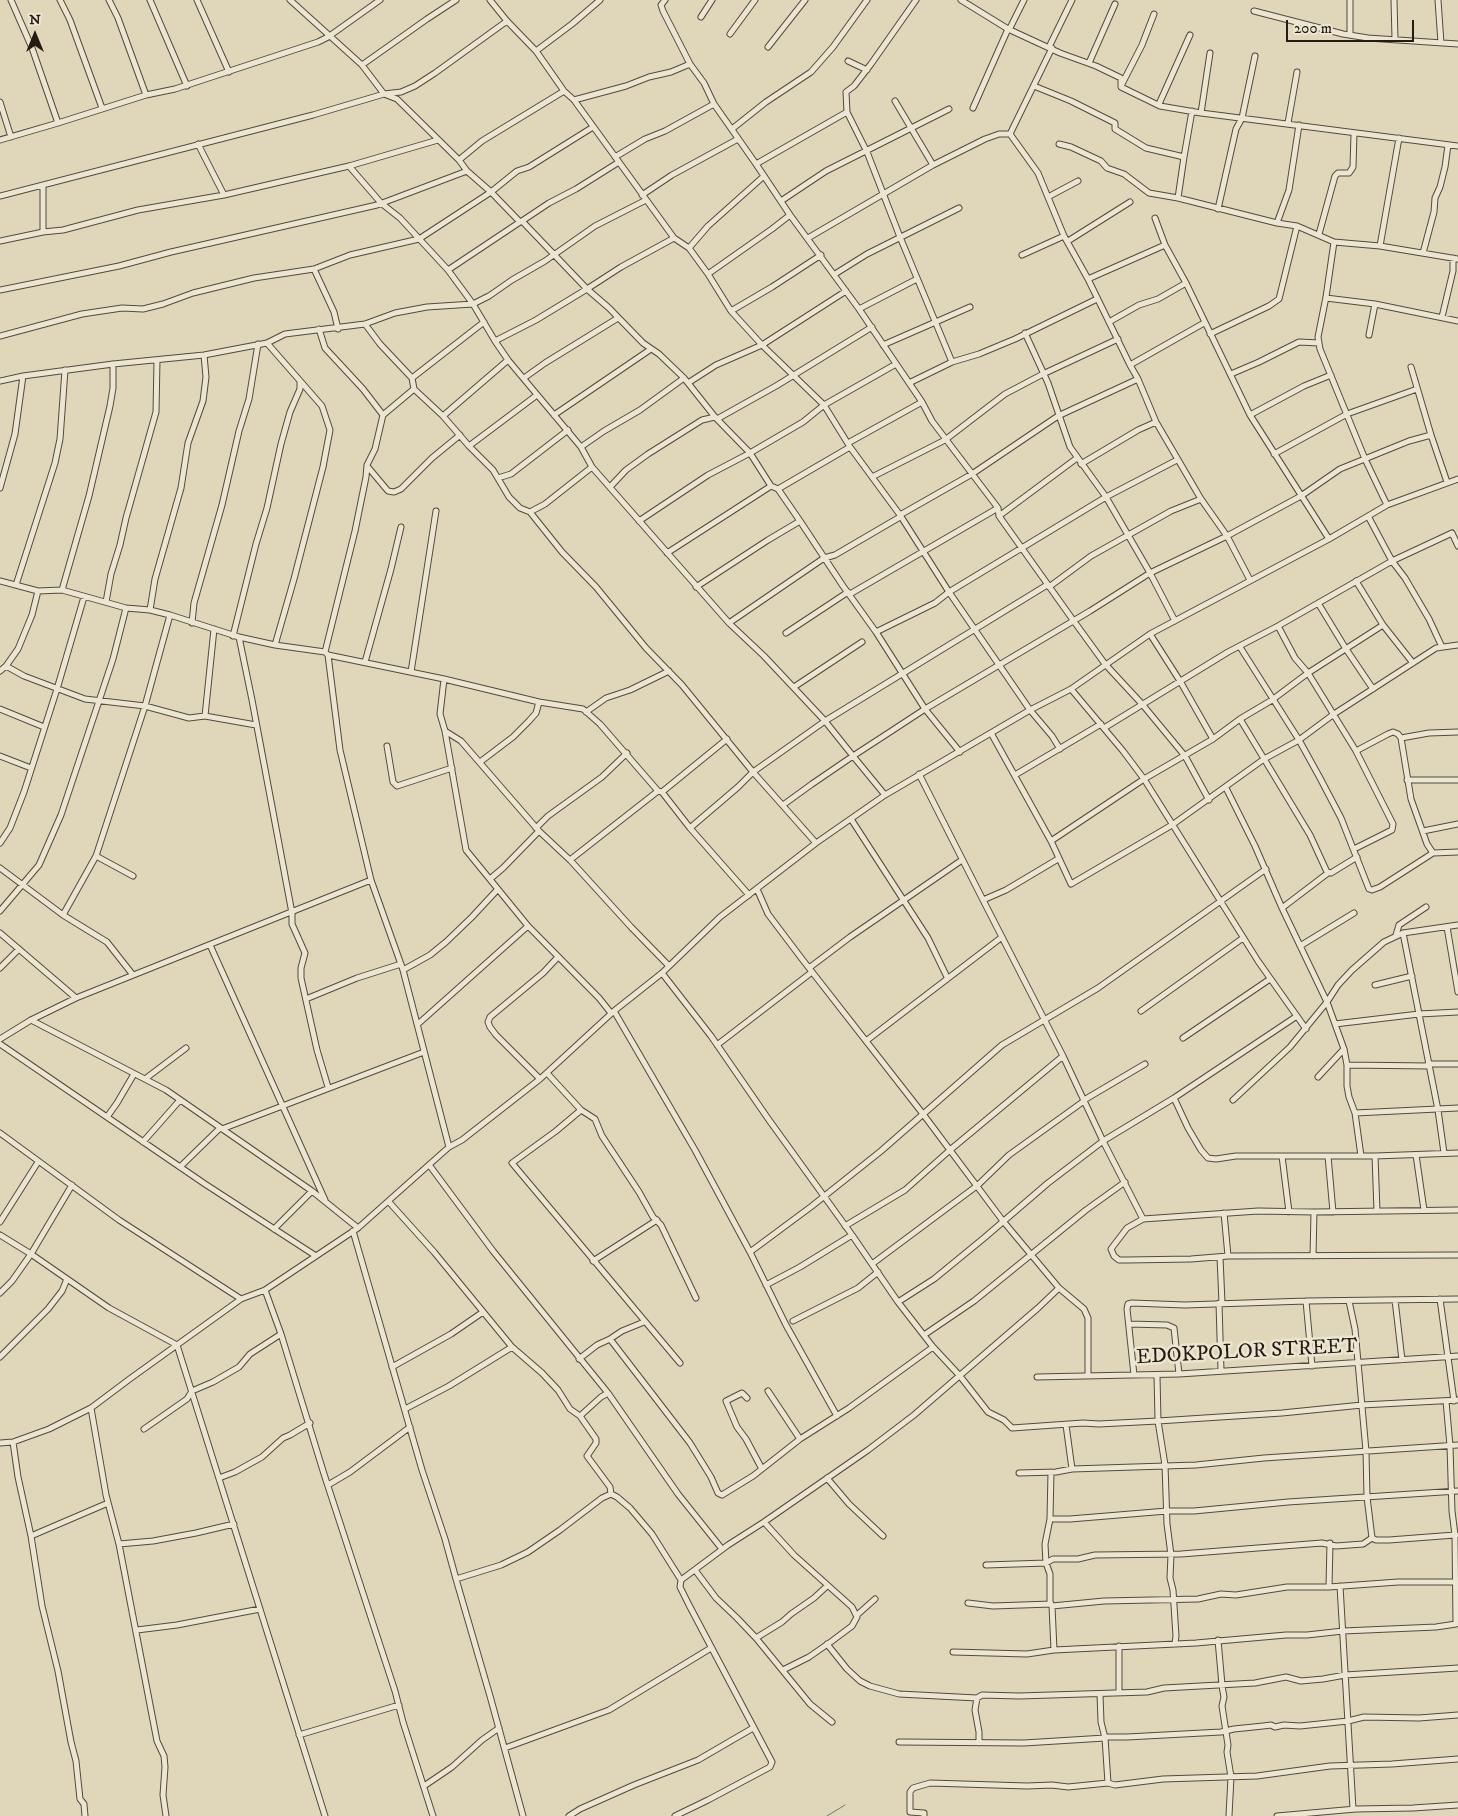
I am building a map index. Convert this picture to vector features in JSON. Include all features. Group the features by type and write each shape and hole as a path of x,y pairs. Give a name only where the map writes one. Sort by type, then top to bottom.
{"street":[{"path":"11,0 32,48 58,123"},
{"path":"60,0 70,20 102,108"},
{"path":"108,0 118,18 146,95"},
{"path":"150,0 187,86"},
{"path":"197,0 229,72"},
{"path":"290,0 328,37 362,65 384,94 397,99 459,160 467,171 555,254 587,289 684,378 716,418 750,453 771,486 778,490 903,672 925,709 960,752"},
{"path":"296,5 304,0"},
{"path":"0,140 146,95 187,86 318,42 380,0"},
{"path":"362,65 456,0"},
{"path":"490,0 536,51 564,91 574,100 674,238 689,248 731,311 762,346 824,405 949,592 1030,710 1052,736 1060,749"},
{"path":"536,51 600,0"},
{"path":"665,0 662,5 663,11 690,64 704,83 714,104 738,140 790,215 835,274 922,402 932,421 998,508 999,516 1048,586 1105,664 1142,704 1185,756 1209,800"},
{"path":"701,17 712,0"},
{"path":"730,34 755,0"},
{"path":"768,47 805,0"},
{"path":"732,129 766,102 811,72 833,47 867,0"},
{"path":"916,0 867,70 854,86 846,92 847,112 867,152 952,362"},
{"path":"961,0 972,3 1008,29 1121,78 1121,86"},
{"path":"973,108 1008,29 1024,0"},
{"path":"1010,134 1034,86 1072,0"},
{"path":"1350,0 1350,35"},
{"path":"1394,0 1395,39"},
{"path":"1438,0 1441,44"},
{"path":"1089,63 1115,4"},
{"path":"1254,11 1368,38 1458,44"},
{"path":"1121,86 1142,45 1154,14"},
{"path":"0,196 313,115 384,94 400,92 415,86 435,73 507,21"},
{"path":"1159,104 1190,35"},
{"path":"1201,113 1210,53"},
{"path":"1218,209 1236,129 1242,118 1255,56"},
{"path":"848,61 867,70"},
{"path":"574,100 626,86 690,64"},
{"path":"1288,124 1297,72"},
{"path":"1034,86 1071,101 1115,123 1115,128 1146,148 1184,157"},
{"path":"1121,86 1167,108 1354,134 1458,146"},
{"path":"459,160 482,141 564,91"},
{"path":"895,101 933,165"},
{"path":"0,102 11,137"},
{"path":"615,157 645,138 665,131 714,104"},
{"path":"781,201 826,171 949,109"},
{"path":"1178,198 1192,111"},
{"path":"756,164 847,112"},
{"path":"1278,223 1289,190 1299,125"},
{"path":"0,336 82,314 163,304 193,293 254,278 314,269 350,255 419,239 491,192 517,171 529,168 593,127"},
{"path":"808,238 933,165 985,139 998,134 1010,134"},
{"path":"1010,134 1038,173 1066,238 1138,379 1156,422 1201,499 1227,536 1250,580"},
{"path":"1320,234 1335,176 1338,173 1349,173 1353,168 1354,134"},
{"path":"1380,246 1399,138"},
{"path":"0,240 64,230 138,210 224,195 349,166 438,140"},
{"path":"642,195 680,171 738,140"},
{"path":"198,144 224,195"},
{"path":"1059,144 1101,161 1107,168 1124,174 1149,193 1297,226 1320,234 1334,242 1380,246 1456,258 1442,317"},
{"path":"1423,253 1434,212 1435,198 1445,168 1448,145"},
{"path":"448,270 549,203 576,189 619,162"},
{"path":"349,166 381,203 400,218 448,270 473,304 508,360 568,430 581,447 592,467 729,623 764,656 825,721 885,795"},
{"path":"0,290 119,266 381,203 467,171"},
{"path":"689,248 708,226 764,176"},
{"path":"1048,197 1078,181"},
{"path":"42,186 43,232"},
{"path":"0,381 65,370 204,355 267,343 285,334 319,329 338,329 365,324 395,313 427,307 473,304 555,254 595,226 646,200"},
{"path":"1022,255 1066,238 1130,202"},
{"path":"835,274 867,254 959,208"},
{"path":"708,274 790,215"},
{"path":"1155,218 1165,245 1186,283 1250,415 1329,539"},
{"path":"1210,334 1269,306 1279,299 1297,226"},
{"path":"495,341 536,320 621,267 674,238"},
{"path":"1334,242 1318,337 1319,342 1365,459 1387,505"},
{"path":"1088,279 1165,245"},
{"path":"731,311 821,255"},
{"path":"314,269 334,312 338,329"},
{"path":"859,309 917,279"},
{"path":"1109,322 1139,305 1158,299 1186,283"},
{"path":"688,383 716,365 762,346 846,292"},
{"path":"1326,298 1375,304 1458,321"},
{"path":"909,383 952,362 979,354 1015,339 1097,299"},
{"path":"1369,335 1375,304"},
{"path":"883,345 934,321 970,307"},
{"path":"524,378 618,318"},
{"path":"412,378 484,322"},
{"path":"1130,365 1204,323"},
{"path":"365,324 380,344 412,378 414,389 443,416 493,470 509,497 520,508 530,512 562,552 596,587 646,648 669,671 753,772 816,843"},
{"path":"610,488 626,470 702,420 716,418 872,328"},
{"path":"319,329 325,348 363,389 383,415"},
{"path":"1025,333 1048,384 1070,448 1106,497 1175,621"},
{"path":"872,477 946,440 1005,394 1118,339"},
{"path":"1231,374 1299,342 1319,342"},
{"path":"267,343 322,406 330,430 323,467 275,645"},
{"path":"192,623 194,604 222,505 239,431 249,400 258,344"},
{"path":"554,415 651,349"},
{"path":"150,610 155,579 181,488 188,443 203,401 206,377 204,355"},
{"path":"106,602 111,574 156,412 157,360"},
{"path":"443,416 508,360"},
{"path":"62,590 89,496 110,406 113,388 113,364"},
{"path":"639,521 708,475 803,422 824,405 896,364"},
{"path":"1411,368 1447,482"},
{"path":"16,585 55,463 60,439 65,370"},
{"path":"1250,415 1331,374"},
{"path":"0,488 15,434 22,376"},
{"path":"581,447 640,410 684,378"},
{"path":"729,623 824,558 835,555 972,474 1058,416 1138,379"},
{"path":"300,382 300,389 290,412 283,436 267,508 256,544 236,637 256,724 294,931 304,946 305,953 301,968 306,999 317,1050 328,1088"},
{"path":"414,389 383,415 375,449 367,465 355,531 327,654 340,750 371,880 402,967 449,1147"},
{"path":"1274,454 1347,414 1418,389"},
{"path":"469,446 537,395"},
{"path":"778,490 922,402"},
{"path":"1081,464 1138,430 1156,422"},
{"path":"498,478 511,474 568,430"},
{"path":"367,465 388,491 394,492 401,489 432,458 460,435"},
{"path":"783,805 925,709 1150,573 1227,536 1301,496 1340,469 1409,441 1431,435"},
{"path":"999,516 1077,458"},
{"path":"876,632 935,603 949,592 1106,497 1177,460"},
{"path":"530,512 545,504 592,467"},
{"path":"0,1443 13,1442 64,1423 91,1408 242,1299 265,1290 356,1230 430,1166 449,1147 462,1140 547,1073 612,1012 662,973 709,926 816,843 885,795 1030,710 1071,689 1150,634 1329,539 1387,505 1458,479"},
{"path":"667,553 771,486"},
{"path":"690,828 753,772 825,721 975,628 1048,586 1091,556 1171,511 1201,499"},
{"path":"786,633 849,593 924,552 998,508"},
{"path":"411,672 436,511"},
{"path":"1368,516 1392,561 1405,578 1429,619 1442,647"},
{"path":"696,587 800,521"},
{"path":"364,662 401,527"},
{"path":"1015,775 1392,561 1455,532 1458,546"},
{"path":"0,581 38,591 62,590 126,608 150,610 170,615 236,637 444,679 540,702 583,709 600,724 627,754 749,895"},
{"path":"1356,581 1383,625 1413,663"},
{"path":"0,671 18,649 32,614 38,591"},
{"path":"0,843 13,820 31,768 84,597"},
{"path":"1318,602 1373,689"},
{"path":"0,911 39,865 61,815 100,701 126,608"},
{"path":"63,915 96,856 145,706 170,615"},
{"path":"1051,840 1144,779 1212,739 1240,719 1272,700 1308,673 1383,625"},
{"path":"1278,626 1296,658 1308,673 1356,750 1393,824 1392,830 1354,850"},
{"path":"205,716 214,629"},
{"path":"1150,634 1180,681 1212,739"},
{"path":"794,687 862,642"},
{"path":"991,733 1051,840 1071,884 1172,825 1264,760 1298,740 1334,714 1436,648 1458,646"},
{"path":"1240,647 1298,740 1341,818 1369,889 1372,890 1380,887 1433,853 1458,852"},
{"path":"6,666 24,676 85,699 145,706 189,718 205,716 256,724"},
{"path":"586,712 606,698 630,690 669,671"},
{"path":"444,679 440,714 445,731 466,850 528,926 612,1012 695,1150 750,1252 786,1325 837,1416"},
{"path":"1071,689 1103,726 1144,779 1270,980 1306,1029"},
{"path":"480,762 513,737 529,721 536,713 540,702"},
{"path":"0,709 44,727"},
{"path":"1240,719 1310,835 1328,873"},
{"path":"445,731 460,741 480,762 538,829 570,860 668,966"},
{"path":"1356,750 1393,732 1401,738 1411,799 1433,853"},
{"path":"1401,738 1429,733 1458,732"},
{"path":"570,860 727,739"},
{"path":"387,746 393,782 396,786 452,768"},
{"path":"490,879 503,868 548,816 602,777 627,754"},
{"path":"0,756 31,768"},
{"path":"919,774 1063,1056 1103,1141 1143,1219"},
{"path":"1407,780 1458,780"},
{"path":"1226,788 1266,869 1282,908 1327,1002 1344,1049 1347,1065 1347,1086 1355,1113 1361,1156"},
{"path":"851,819 928,938 947,977"},
{"path":"1423,831 1458,824"},
{"path":"96,856 133,876"},
{"path":"1282,908 1328,873 1357,857"},
{"path":"983,900 1006,890 1058,859"},
{"path":"717,1045 850,937 962,860"},
{"path":"0,868 63,915 107,942 133,975"},
{"path":"750,1252 812,1206 924,1114 1002,1045 1098,988 1266,869"},
{"path":"0,1039 31,1020 76,998 371,880"},
{"path":"306,999 357,978 402,967 430,955 472,917 498,889"},
{"path":"757,889 768,914 924,1114 1003,1221 1059,1288 1084,1309 1088,1318 1088,1376"},
{"path":"1396,935 1399,925 1426,907"},
{"path":"1300,946 1354,913"},
{"path":"1233,1100 1272,1065 1306,1029 1338,985 1384,942 1403,933 1458,925"},
{"path":"418,1024 528,926"},
{"path":"1447,927 1458,992"},
{"path":"0,933 76,998"},
{"path":"1403,933 1438,1110 1444,1153"},
{"path":"866,1041 947,977 1002,937"},
{"path":"1141,1011 1243,938"},
{"path":"210,945 326,1202"},
{"path":"0,968 19,949"},
{"path":"540,1079 496,1035 488,1022 490,1017 543,973 558,957"},
{"path":"662,973 717,1045 898,1302 988,1412 1004,1420 1012,1428 1158,1421 1282,1413 1362,1405 1456,1400 1440,1299"},
{"path":"1375,985 1412,976"},
{"path":"1183,1038 1270,980"},
{"path":"1334,1024 1419,1014 1458,1012"},
{"path":"898,1302 934,1279 1048,1183 1103,1141 1174,1098 1297,1016"},
{"path":"31,1020 145,1079 180,1100 312,1191 356,1230 392,1368 422,1470 446,1538 523,1816"},
{"path":"0,1044 180,1167 316,1256"},
{"path":"145,1079 186,1048"},
{"path":"1318,1077 1344,1049"},
{"path":"180,1167 221,1128 424,1052"},
{"path":"845,1226 905,1190 1063,1056"},
{"path":"872,1264 978,1185 1009,1155 1084,1100 1145,1064"},
{"path":"1347,1065 1458,1064"},
{"path":"547,1073 581,1110 596,1119 602,1136 657,1220 696,1298"},
{"path":"107,1117 118,1103 134,1074"},
{"path":"1174,1098 1192,1136 1208,1158 1458,1153"},
{"path":"143,1142 180,1100"},
{"path":"1355,1113 1458,1108"},
{"path":"581,1110 512,1163 644,1322 680,1362"},
{"path":"0,1133 119,1220 242,1299"},
{"path":"1416,1155 1424,1210"},
{"path":"1282,1156 1289,1212"},
{"path":"1328,1156 1333,1212"},
{"path":"1375,1156 1377,1211"},
{"path":"0,1222 38,1162"},
{"path":"430,1166 493,1251 608,1393 678,1494 722,1550"},
{"path":"924,1335 974,1301 1086,1210 1125,1182"},
{"path":"0,1293 12,1281 31,1254 72,1185"},
{"path":"274,1229 312,1191"},
{"path":"389,1202 434,1252 512,1347 536,1366 558,1390 570,1409 580,1416 596,1439 596,1443 587,1456 610,1487 611,1494"},
{"path":"1458,1210 1224,1213 1143,1219 1128,1228 1111,1249 1114,1256 1120,1260 1228,1256 1458,1255"},
{"path":"1312,1256 1314,1212"},
{"path":"1224,1213 1228,1256"},
{"path":"593,1261 657,1220"},
{"path":"0,1235 109,1308 177,1346 325,1816"},
{"path":"766,1285 800,1267 852,1235"},
{"path":"1220,1257 1221,1371"},
{"path":"793,1320 858,1288 878,1272"},
{"path":"0,1357 48,1309 62,1290 67,1279"},
{"path":"680,1580 914,1415 1059,1288"},
{"path":"265,1290 282,1334 433,1816"},
{"path":"1134,1375 1127,1310 1128,1304 1132,1302 1185,1304 1306,1300 1458,1299"},
{"path":"1306,1300 1312,1366"},
{"path":"1395,1300 1402,1360"},
{"path":"1349,1301 1355,1324 1366,1451 1367,1497 1372,1538"},
{"path":"392,1368 451,1334 483,1312"},
{"path":"579,1359 597,1345 644,1322"},
{"path":"1128,1324 1167,1325 1174,1328 1179,1374"},
{"path":"144,1429 187,1400 192,1391 213,1382 239,1367 250,1354 282,1334"},
{"path":"610,1339 690,1443 711,1477 718,1493 722,1495 762,1469 800,1439 837,1416 933,1346"},
{"path":"405,1409 449,1386 512,1347"},
{"name":"EDOKPOLOR STREET","path":"1037,1378 1179,1374 1458,1356"},
{"path":"1157,1374 1158,1421 1165,1465 1167,1511 1172,1555 1170,1578 1173,1590 1175,1643"},
{"path":"768,1391 800,1439"},
{"path":"580,1416 600,1397 608,1393"},
{"path":"747,1398 742,1393 726,1401 737,1427 746,1439 762,1469"},
{"path":"953,1652 1027,1654 1054,1650 1307,1635 1343,1631 1420,1628 1457,1624 1456,1535 1446,1401"},
{"path":"91,1408 108,1503 119,1544 157,1742 164,1756 163,1795 166,1816"},
{"path":"219,1478 235,1472 262,1457 283,1438 310,1423"},
{"path":"1066,1424 1072,1469"},
{"path":"328,1485 350,1472 410,1427"},
{"path":"13,1442 42,1606 60,1678 70,1742 76,1761 80,1799 84,1804 85,1816"},
{"path":"1019,1473 1072,1469 1196,1465 1248,1459 1458,1445"},
{"path":"1052,1472 1050,1519 1045,1544 1046,1564 1050,1574 1054,1650"},
{"path":"826,1478 883,1536"},
{"path":"1050,1519 1194,1511 1273,1503 1458,1491"},
{"path":"456,1579 501,1565 528,1552 602,1498 611,1494"},
{"path":"611,1494 630,1508 652,1534 680,1580 680,1587 686,1599 772,1761 771,1766 675,1816"},
{"path":"31,1536 108,1503"},
{"path":"764,1522 794,1555 852,1608 857,1615"},
{"path":"119,1544 153,1541 234,1524"},
{"path":"1372,1538 1376,1540 1390,1540 1456,1535"},
{"path":"986,1565 1046,1564 1053,1559 1078,1559 1095,1555 1172,1555 1330,1543 1336,1546 1362,1544 1372,1538"},
{"path":"1329,1587 1330,1543"},
{"path":"695,1570 716,1598 756,1638 810,1704 832,1722"},
{"path":"968,1603 1000,1606 1198,1599 1221,1594 1236,1595 1287,1587 1457,1581"},
{"path":"756,1638 782,1622 827,1586"},
{"path":"1340,1586 1353,1809"},
{"path":"783,1670 809,1657 852,1626 856,1621 857,1615 875,1599"},
{"path":"136,1630 177,1625 260,1609"},
{"path":"1218,1640 1224,1697 1222,1706 1231,1776 1229,1816"},
{"path":"827,1644 847,1669 860,1681 870,1686 899,1694 977,1698 982,1695 1147,1692 1164,1688 1255,1683 1286,1678 1301,1681 1345,1675 1458,1668"},
{"path":"1119,1646 1119,1692"},
{"path":"505,1748 608,1710 711,1648"},
{"path":"1100,1694 1101,1722 1105,1737 1108,1783"},
{"path":"977,1698 975,1710 979,1743"},
{"path":"299,1735 399,1705"},
{"path":"899,1742 1024,1743 1226,1731 1271,1725 1275,1727 1284,1725 1300,1726 1348,1721 1364,1717 1419,1718 1458,1715"},
{"path":"424,1786 452,1767 482,1740 499,1728"},
{"path":"569,1816 634,1785 698,1760 753,1728"},
{"path":"924,1816 924,1813 910,1812 910,1792 913,1788 930,1783 1052,1785 1068,1787 1108,1783 1115,1785 1163,1779 1257,1776 1284,1771 1350,1765 1458,1759"},
{"path":"1277,1816 1353,1809 1458,1805"}],"waterway":[{"path":"827,1816 845,1805"}]}
